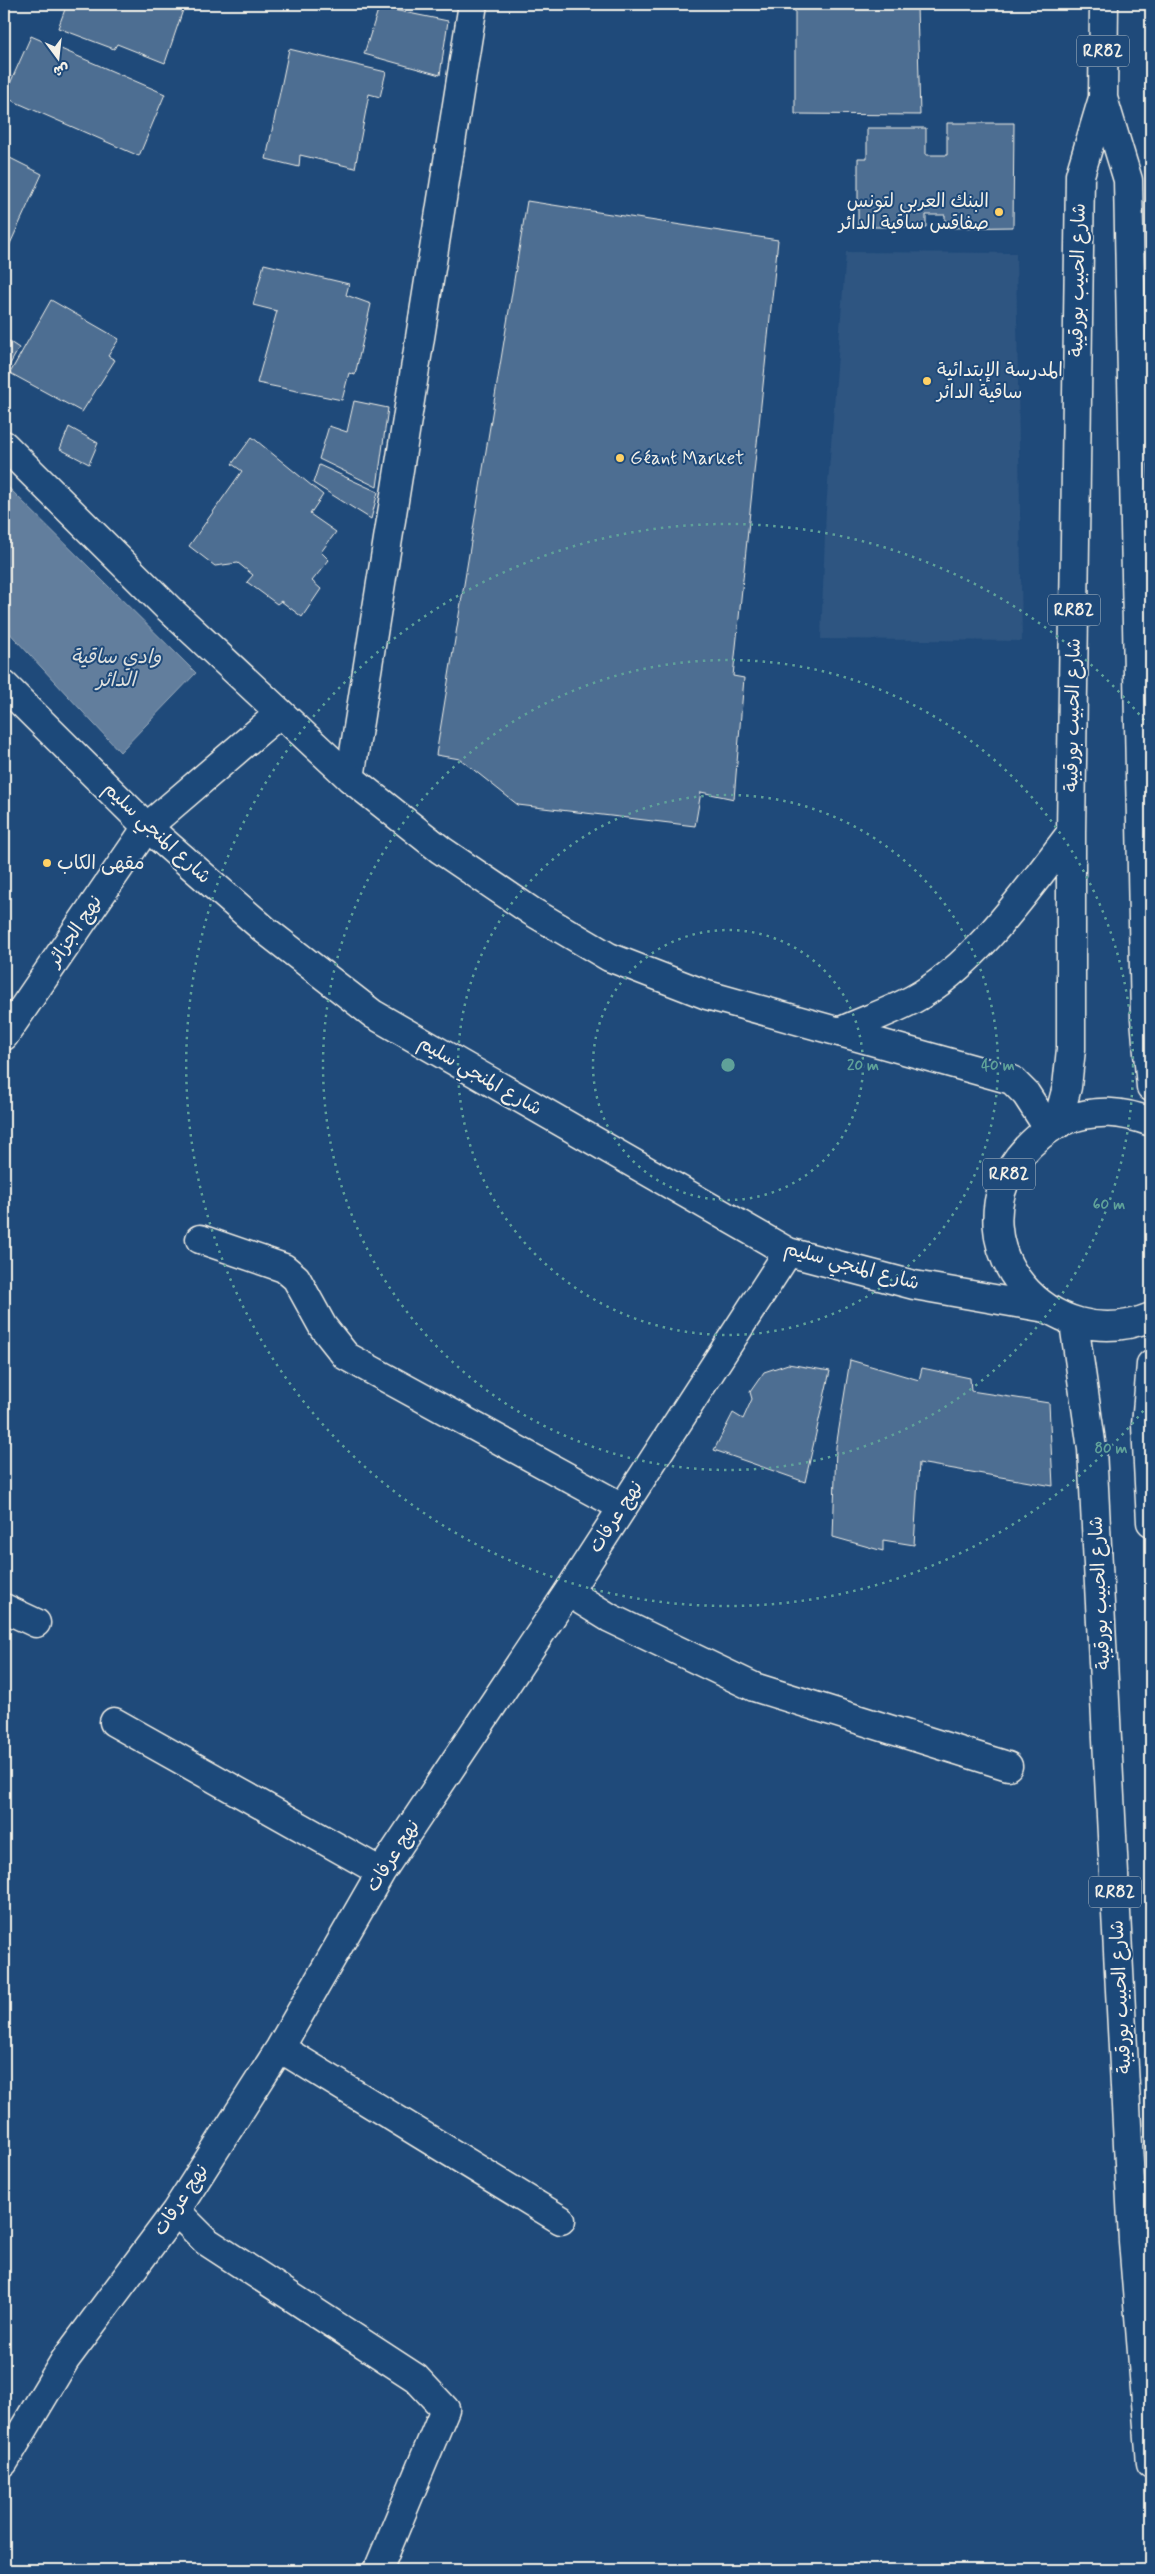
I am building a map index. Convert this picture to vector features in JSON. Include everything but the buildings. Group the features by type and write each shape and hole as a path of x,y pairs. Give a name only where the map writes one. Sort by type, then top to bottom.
{"main road":[{"path":"350,778 474,4"},
{"name":"شارع الحبيب بورقيبة","path":"1053,1126 1067,1087 1072,1049 1071,833 1080,175 1103,98 1104,4"},
{"name":"شارع الحبيب بورقيبة","path":"1103,98 1128,180 1145,1019 1151,1087"},
{"path":"4,445 168,608 350,778 441,850 531,911 609,957 707,996 1012,1080 1053,1126"},
{"name":"شارع المنجي سليم","path":"4,684 147,827 265,930 373,1014 788,1252 914,1285 1046,1308"},
{"name":"نهج الجزائر","path":"4,1036 147,827 280,713"},
{"path":"839,1032 913,1000 950,972 1017,904 1071,833"},
{"name":"RR82","path":"1151,1122 1132,1115 1107,1111 1081,1115 1053,1126 1028,1146 1012,1167 1002,1191 999,1218 1001,1244 1011,1269 1025,1291 1046,1308 1074,1322 1096,1327 1118,1327 1151,1317"},
{"path":"200,1239 284,1268 296,1278 323,1327 346,1356 622,1506"},
{"name":"نهج عرفات","path":"4,2462 65,2360 176,2211 280,2048 381,1872 568,1592 788,1252"},
{"name":"شارع الحبيب بورقيبة","path":"1074,1322 1092,1449 1142,2243 1151,2463"},
{"path":"1151,1364 1146,1425 1151,1522"},
{"path":"568,1592 610,1618 754,1687 1008,1766"},
{"path":"4,1608 36,1623"},
{"path":"114,1722 381,1872"},
{"path":"280,2048 561,2220"},
{"path":"176,2211 206,2241 416,2378 445,2409 378,2570"}],"shaded area":[{"name":"المدرسة الإبتدائية ساقية الدائر","path":"846,252 1016,253 1022,641 821,639 826,509"}],"water":[{"name":"وادي ساقية الدائر","path":"4,483 196,673 120,752 4,627"}],"place":[{"name":"البنك العربي لتونس صفاقس ساقية الدائر","path":"999,212"},
{"name":"المدرسة الإبتدائية ساقية الدائر","path":"927,381"},
{"name":"Géant Market","path":"620,458"},
{"name":"مقهى الكاب","path":"47,863"}]}
